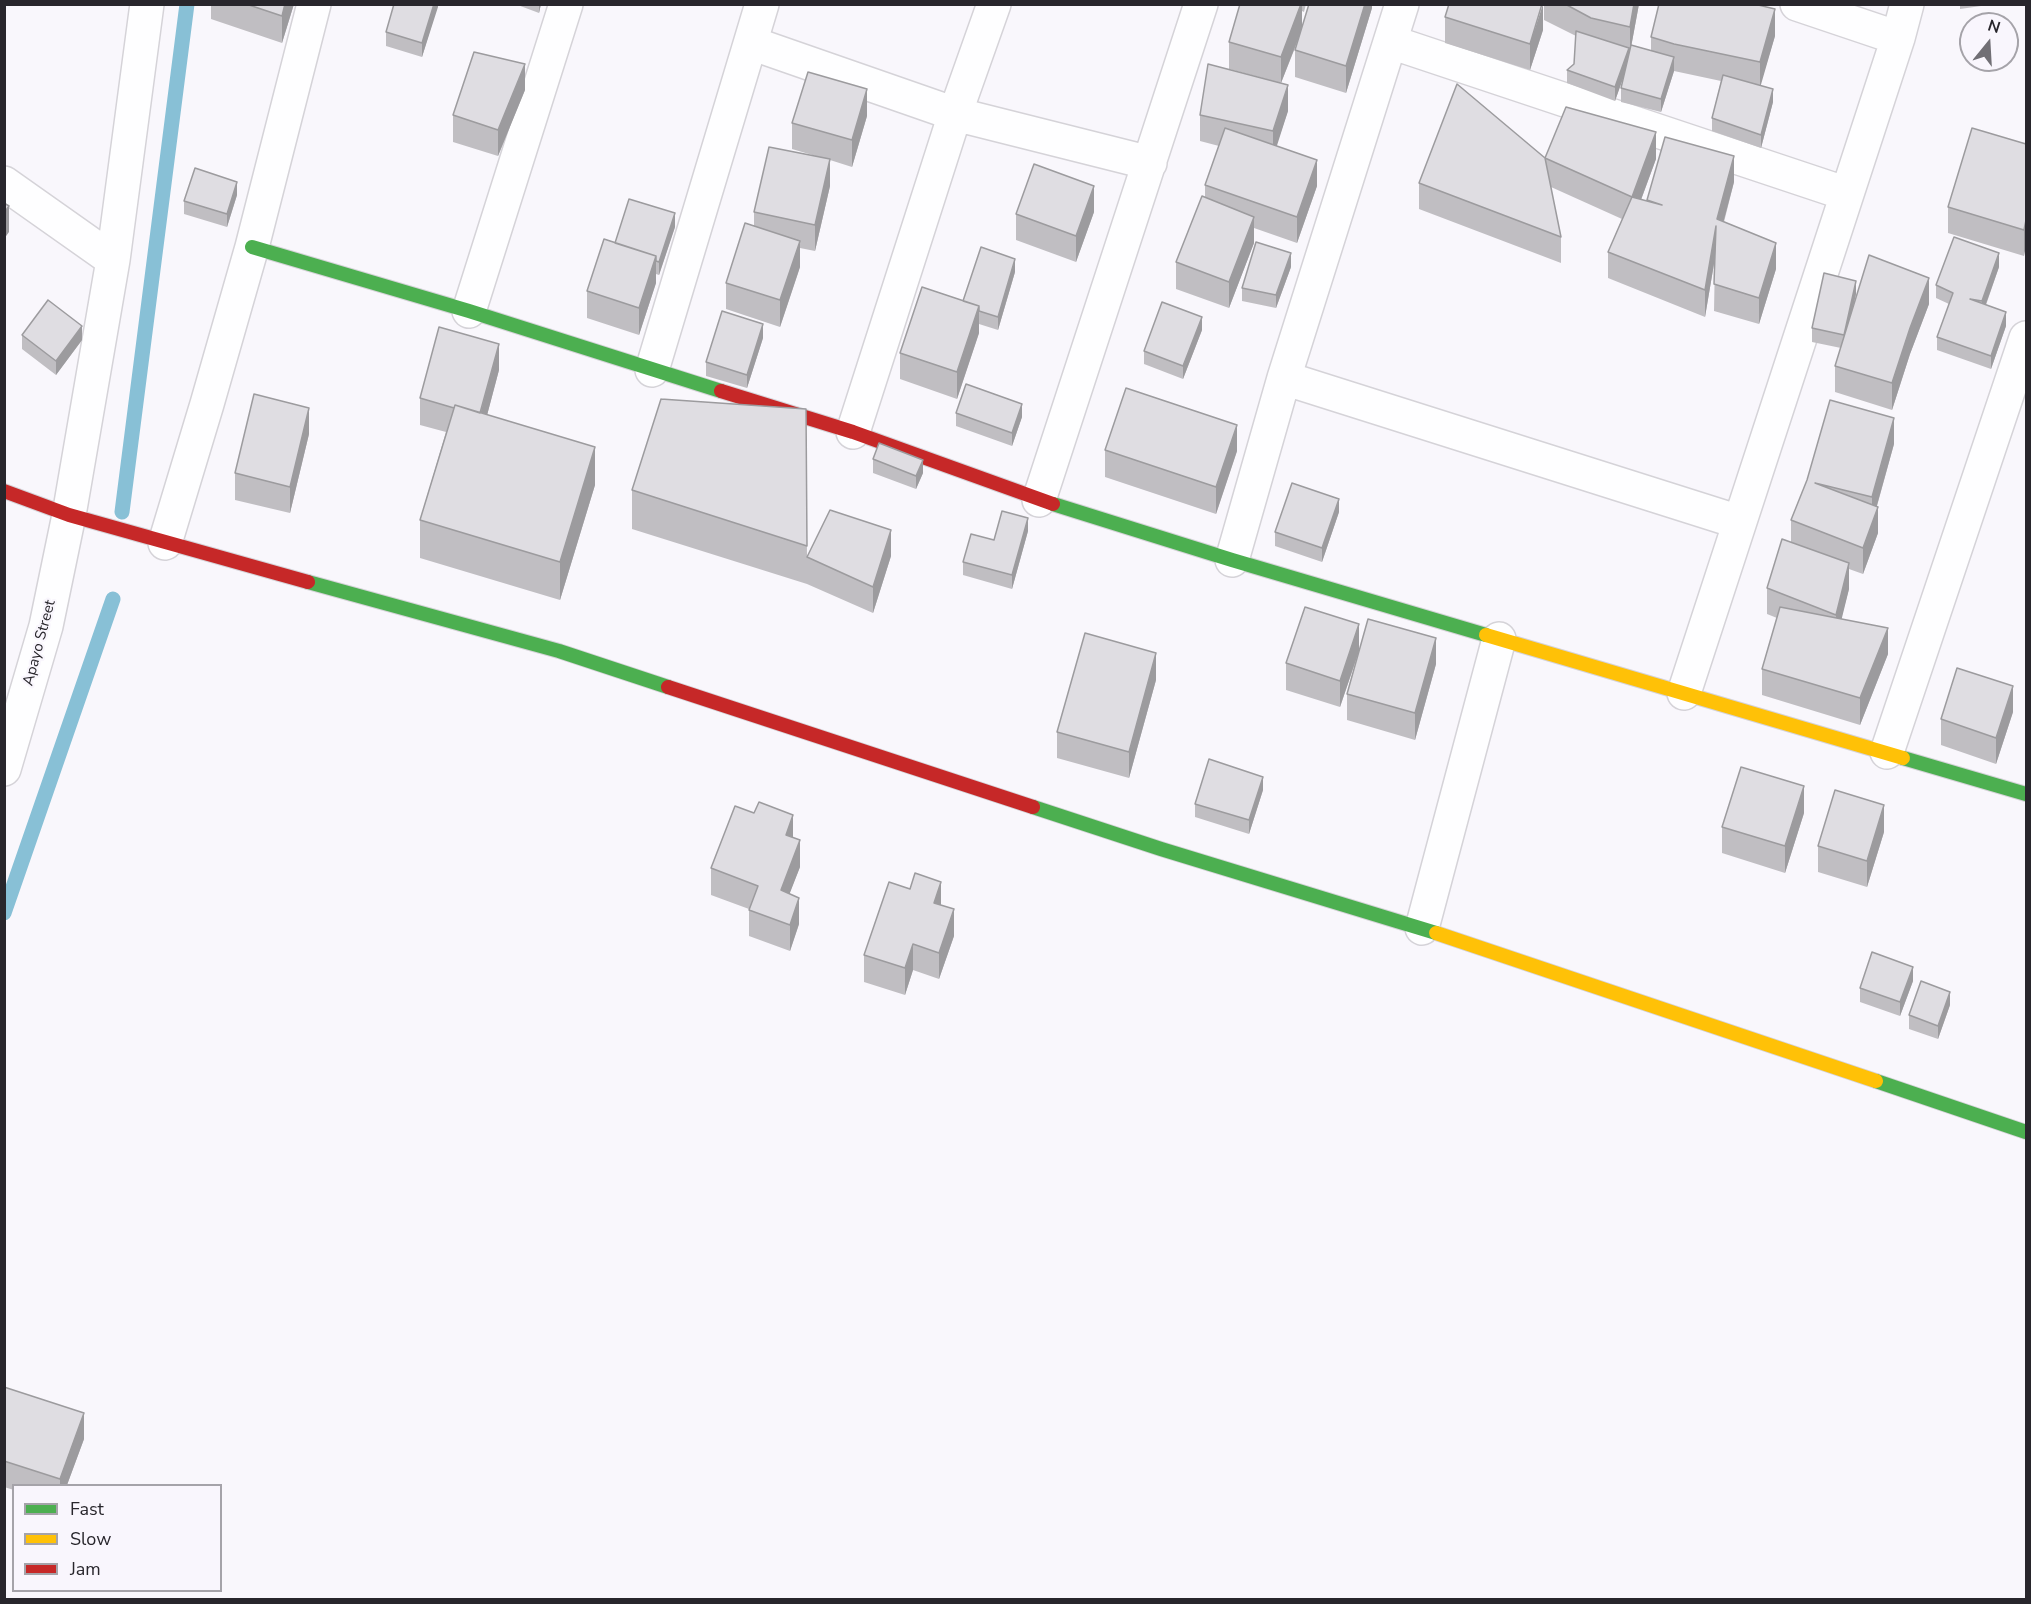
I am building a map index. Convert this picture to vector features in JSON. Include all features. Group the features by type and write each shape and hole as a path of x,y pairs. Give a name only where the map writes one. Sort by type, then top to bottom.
{"street":[{"name":"Apayo Street","path":"4,769 46,626 69,515 113,260 147,4"},
{"path":"165,543 252,247 314,4"},
{"path":"469,311 566,4"},
{"path":"652,370 762,4"},
{"path":"854,432 955,114 994,4"},
{"path":"1039,500 1201,4"},
{"path":"1232,560 1284,378 1402,4"},
{"path":"1797,4 1898,38"},
{"path":"1684,693 1898,38 1907,4"},
{"path":"1391,42 1847,194"},
{"path":"752,43 955,114 1150,163"},
{"path":"4,183 113,260"},
{"path":"252,247 469,311 854,432 1039,500 1232,560 2026,795"},
{"path":"1887,752 2026,338"},
{"path":"1284,378 1739,522"},
{"path":"4,491 69,515 165,543 559,651 1161,849 1422,928 2026,1132"},
{"path":"1422,928 1500,639"}],"building":[{"path":"246,4 285,4 282,16"},
{"path":"394,4 434,4 422,43 386,32"},
{"path":"1240,4 1301,4 1281,57 1229,42"},
{"path":"1309,4 1365,4 1346,66 1295,50"},
{"path":"1449,4 1542,4 1530,44 1445,17"},
{"path":"1565,4 1634,4 1630,27 1591,18"},
{"path":"1659,4 1754,4 1775,9 1760,62 1651,37"},
{"path":"1576,31 1629,48 1615,87 1567,70 1574,64"},
{"path":"1631,45 1674,57 1661,99 1621,88"},
{"path":"474,52 525,64 498,130 453,115"},
{"path":"1208,64 1288,85 1273,131 1200,115"},
{"path":"808,72 867,89 852,140 792,123"},
{"path":"1723,75 1773,89 1761,135 1712,118"},
{"path":"1457,84 1545,158 1561,237 1419,183"},
{"path":"1566,107 1656,132 1632,197 1545,158"},
{"path":"1225,128 1317,160 1297,217 1205,185"},
{"path":"1972,128 2026,144 2024,230 1948,207"},
{"path":"1665,137 1734,156 1717,219 1776,243 1759,298 1714,284 1716,226 1705,290 1608,252 1632,197 1662,205 1647,200"},
{"path":"769,147 830,159 815,225 754,212"},
{"path":"1034,164 1094,186 1076,236 1016,214"},
{"path":"195,168 237,182 227,214 184,201"},
{"path":"1202,196 1254,217 1229,282 1176,262"},
{"path":"629,199 675,213 659,262 656,261 656,256 615,243"},
{"path":"4,203 9,206 4,213"},
{"path":"745,223 800,241 780,300 726,283"},
{"path":"1954,237 1999,253 1982,301 1970,299 2006,312 1991,356 1937,337 1953,293 1936,285"},
{"path":"604,239 656,256 639,308 587,291"},
{"path":"1256,242 1291,253 1276,295 1242,288"},
{"path":"981,247 1015,259 998,317 979,311 979,306 963,301"},
{"path":"1869,255 1929,278 1892,383 1835,366"},
{"path":"1824,273 1856,281 1844,335 1812,328"},
{"path":"922,287 979,306 957,372 900,353"},
{"path":"48,300 82,326 56,361 22,335"},
{"path":"1162,302 1202,317 1183,366 1144,351"},
{"path":"722,311 763,324 747,375 706,362"},
{"path":"439,327 499,344 480,413 420,398"},
{"path":"966,384 1022,404 1012,433 956,413"},
{"path":"1126,388 1237,425 1216,487 1105,450"},
{"path":"254,394 309,408 290,487 235,473"},
{"path":"661,399 806,409 807,546 632,490"},
{"path":"1830,400 1894,418 1872,497 1815,483 1878,507 1863,548 1791,520 1807,480"},
{"path":"455,405 595,447 560,562 420,520"},
{"path":"879,443 923,460 916,476 873,459"},
{"path":"1292,483 1339,499 1322,548 1275,532"},
{"path":"830,510 891,530 873,587 807,557"},
{"path":"1002,511 1028,518 1012,575 963,562 971,534 994,540"},
{"path":"1782,539 1849,563 1836,615 1767,588"},
{"path":"1305,607 1359,624 1340,681 1286,663"},
{"path":"1780,607 1888,628 1860,698 1762,669"},
{"path":"1368,619 1436,638 1415,713 1347,694"},
{"path":"1085,633 1156,653 1129,752 1057,732"},
{"path":"1957,668 2013,686 1996,738 1941,719"},
{"path":"1209,759 1263,777 1249,820 1195,804"},
{"path":"1741,767 1804,786 1785,846 1722,827"},
{"path":"1835,790 1884,805 1867,861 1818,846"},
{"path":"759,802 793,815 786,835 800,840 781,890 799,898 790,925 749,910 758,886 711,868 735,806 754,813"},
{"path":"915,873 941,882 934,903 954,909 939,953 913,944 905,968 864,955 889,882 910,889"},
{"path":"1872,952 1913,967 1900,1002 1860,988"},
{"path":"1921,981 1950,992 1938,1026 1909,1015"},
{"path":"4,1387 84,1413 60,1479 4,1461"}],"waterway":[{"path":"122,512 187,4"},
{"path":"4,913 113,599"}],"traffic: fast":[{"path":"252,247 469,311 721,391"},
{"path":"1053,504 1486,635"},
{"path":"308,582 559,651 668,687"},
{"path":"1903,758 2026,794"},
{"path":"1033,807 1161,849 1436,933"},
{"path":"1876,1081 2026,1132"}],"traffic: slow":[{"path":"1486,635 1903,758"},
{"path":"1436,933 1876,1081"}],"traffic: jam":[{"path":"721,391 853,432 1053,504"},
{"path":"4,491 69,515 308,582"},
{"path":"668,687 1033,807"}]}
